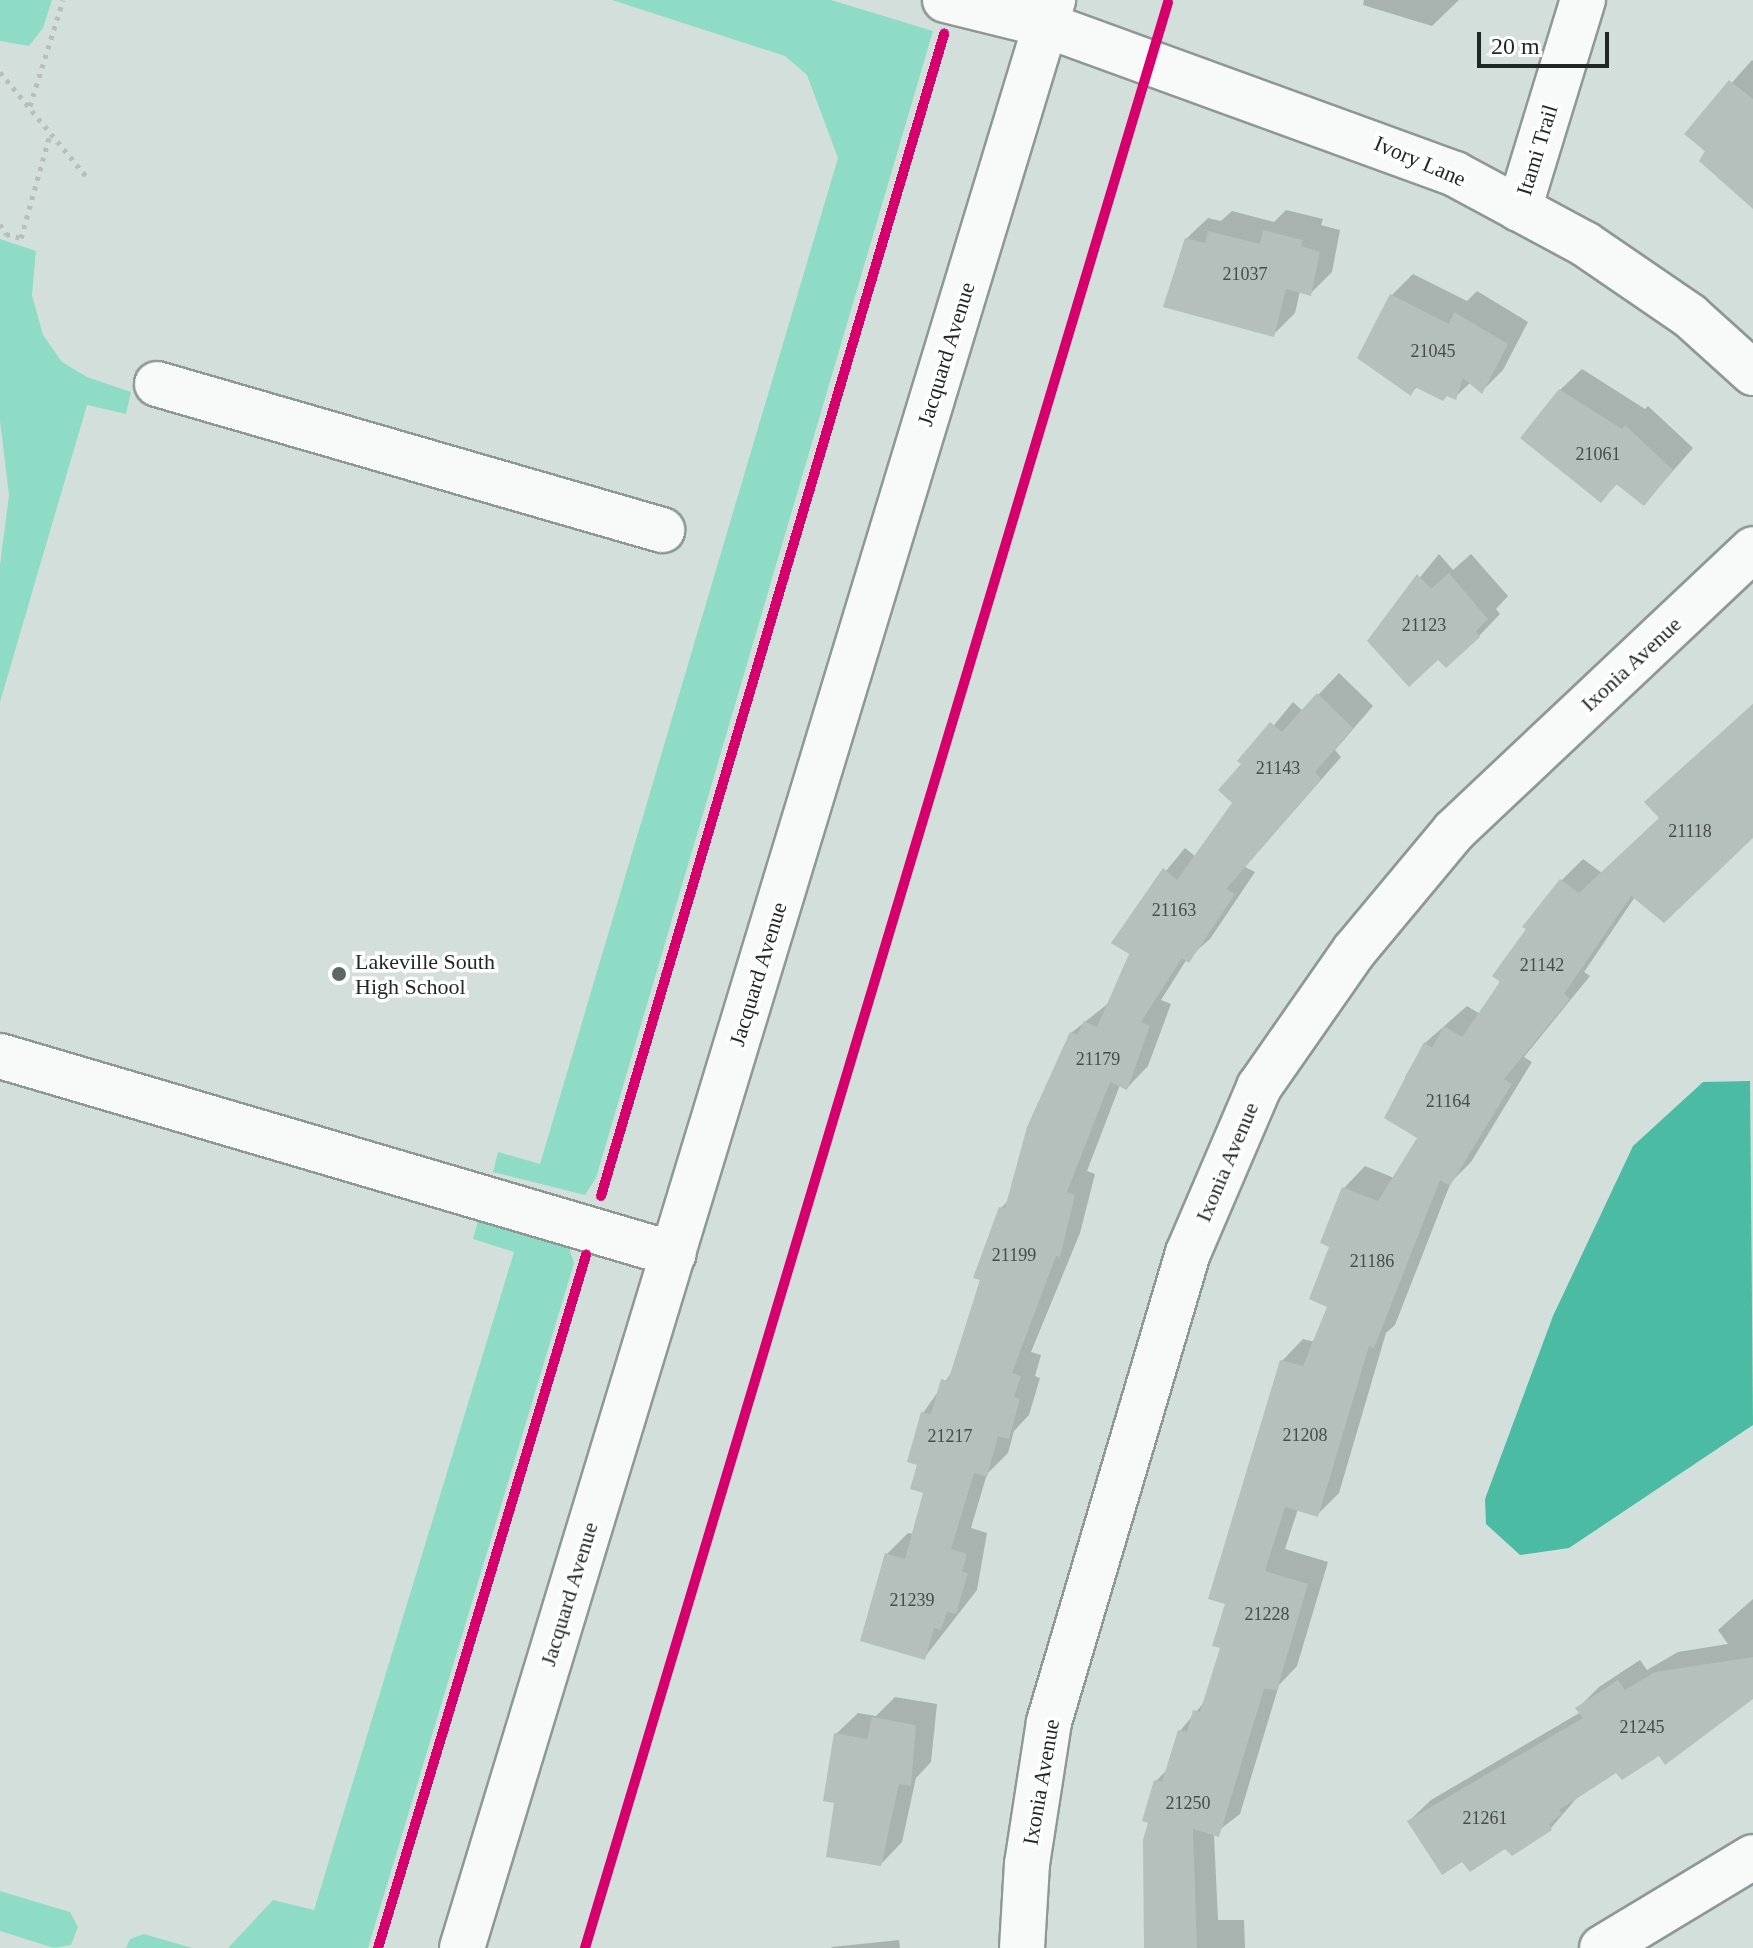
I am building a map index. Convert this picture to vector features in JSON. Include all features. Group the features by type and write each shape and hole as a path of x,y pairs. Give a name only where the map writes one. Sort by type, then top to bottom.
{"street":[{"name":"Ivory Lane","path":"945,0 1049,12 1455,174 1585,244 1690,316 1753,373"},
{"name":"Itami Trail","path":"1519,209 1583,0"},
{"name":"Jacquard Avenue","path":"462,1948 1049,12"},
{"path":"157,384 662,530"},
{"name":"Ixonia Avenue","path":"1022,1948 1027,1864 1049,1722 1188,1253 1259,1087 1354,951 1454,831 1753,549"},
{"path":"0,1056 673,1254"},
{"path":"1602,1948 1753,1857"}],"path":[{"path":"29,107 63,0"},
{"path":"0,72 87,177"},
{"path":"0,224 6,234 21,238 50,133"}],"shaded area":[{"path":"0,0 52,0 43,28 29,46 0,41"},
{"path":"612,0 831,0 933,31 596,1178 585,1195 493,1172 498,1152 540,1164 838,158 807,75 785,56"},
{"path":"0,239 36,251 32,295 43,335 62,362 87,377 131,392 126,414 87,405 0,702 0,565 9,495 0,421"},
{"path":"1750,1081 1753,1425 1569,1548 1520,1555 1486,1524 1485,1499 1553,1316 1633,1146 1703,1082"},
{"path":"478,1221 569,1247 574,1263 368,1948 228,1948 273,1900 314,1910 514,1252 473,1239"},
{"path":"0,1891 70,1912 78,1927 71,1945 54,1948 0,1931"},
{"path":"144,1934 192,1948 126,1948 130,1939"}],"building":[{"path":"1729,80 1753,99 1753,209 1699,161 1705,151 1684,134"},
{"path":"1263,230 1303,240 1301,246 1320,252 1311,296 1286,289 1274,337 1163,307 1185,238 1205,243 1208,231 1260,244"},
{"path":"1390,294 1449,324 1454,312 1508,344 1482,394 1463,378 1456,400 1447,396 1443,401 1415,387 1411,396 1357,358"},
{"path":"1559,389 1622,429 1625,425 1673,470 1644,506 1616,484 1601,503 1520,438"},
{"path":"1449,573 1488,619 1476,631 1480,637 1446,668 1438,660 1409,687 1367,641 1417,574 1431,589"},
{"path":"1317,693 1353,728 1315,772 1321,779 1226,889 1235,894 1189,963 1182,958 1141,1022 1150,1026 1127,1090 1110,1082 1067,1192 1075,1195 1060,1257 1056,1256 1012,1373 1021,1376 1014,1397 1020,1399 1009,1439 998,1436 987,1477 974,1473 951,1549 967,1554 962,1572 968,1573 956,1614 947,1612 941,1630 934,1628 925,1660 860,1641 885,1553 905,1559 923,1493 910,1489 917,1465 907,1462 921,1412 931,1414 941,1379 948,1381 980,1280 973,1278 999,1207 1005,1208 1027,1127 1070,1032 1077,1035 1084,1021 1097,1027 1129,954 1111,943 1163,868 1177,880 1232,803 1218,790 1241,764 1237,761 1270,722 1282,732"},
{"path":"1753,704 1753,838 1664,923 1631,896 1564,994 1570,999 1504,1079 1512,1084 1450,1186 1440,1180 1374,1348 1369,1346 1318,1517 1285,1507 1265,1571 1308,1584 1277,1690 1264,1689 1219,1837 1193,1829 1197,1948 1144,1948 1143,1840 1148,1823 1142,1821 1154,1780 1162,1782 1178,1730 1187,1732 1193,1710 1200,1712 1220,1648 1212,1646 1225,1604 1208,1599 1280,1360 1303,1366 1327,1307 1309,1299 1329,1247 1320,1243 1342,1187 1378,1201 1417,1138 1384,1118 1424,1042 1432,1048 1444,1026 1462,1037 1500,982 1492,976 1526,929 1522,927 1560,879 1579,893 1659,818 1644,802"},
{"path":"1753,1657 1753,1699 1665,1765 1659,1756 1622,1780 1616,1773 1559,1810 1562,1814 1549,1824 1552,1830 1512,1856 1505,1849 1470,1872 1462,1862 1442,1875 1407,1821 1583,1718 1575,1708 1618,1680 1625,1690 1655,1672"},
{"path":"872,1717 916,1725 911,1786 899,1784 881,1866 826,1857 834,1803 823,1801 834,1733 867,1739"}],"cycle path":[{"path":"585,1948 1168,2"},
{"path":"601,1196 944,34"},
{"path":"378,1948 586,1255"}],"place":[{"name":"Lakeville South High School","path":"339,974"}]}
